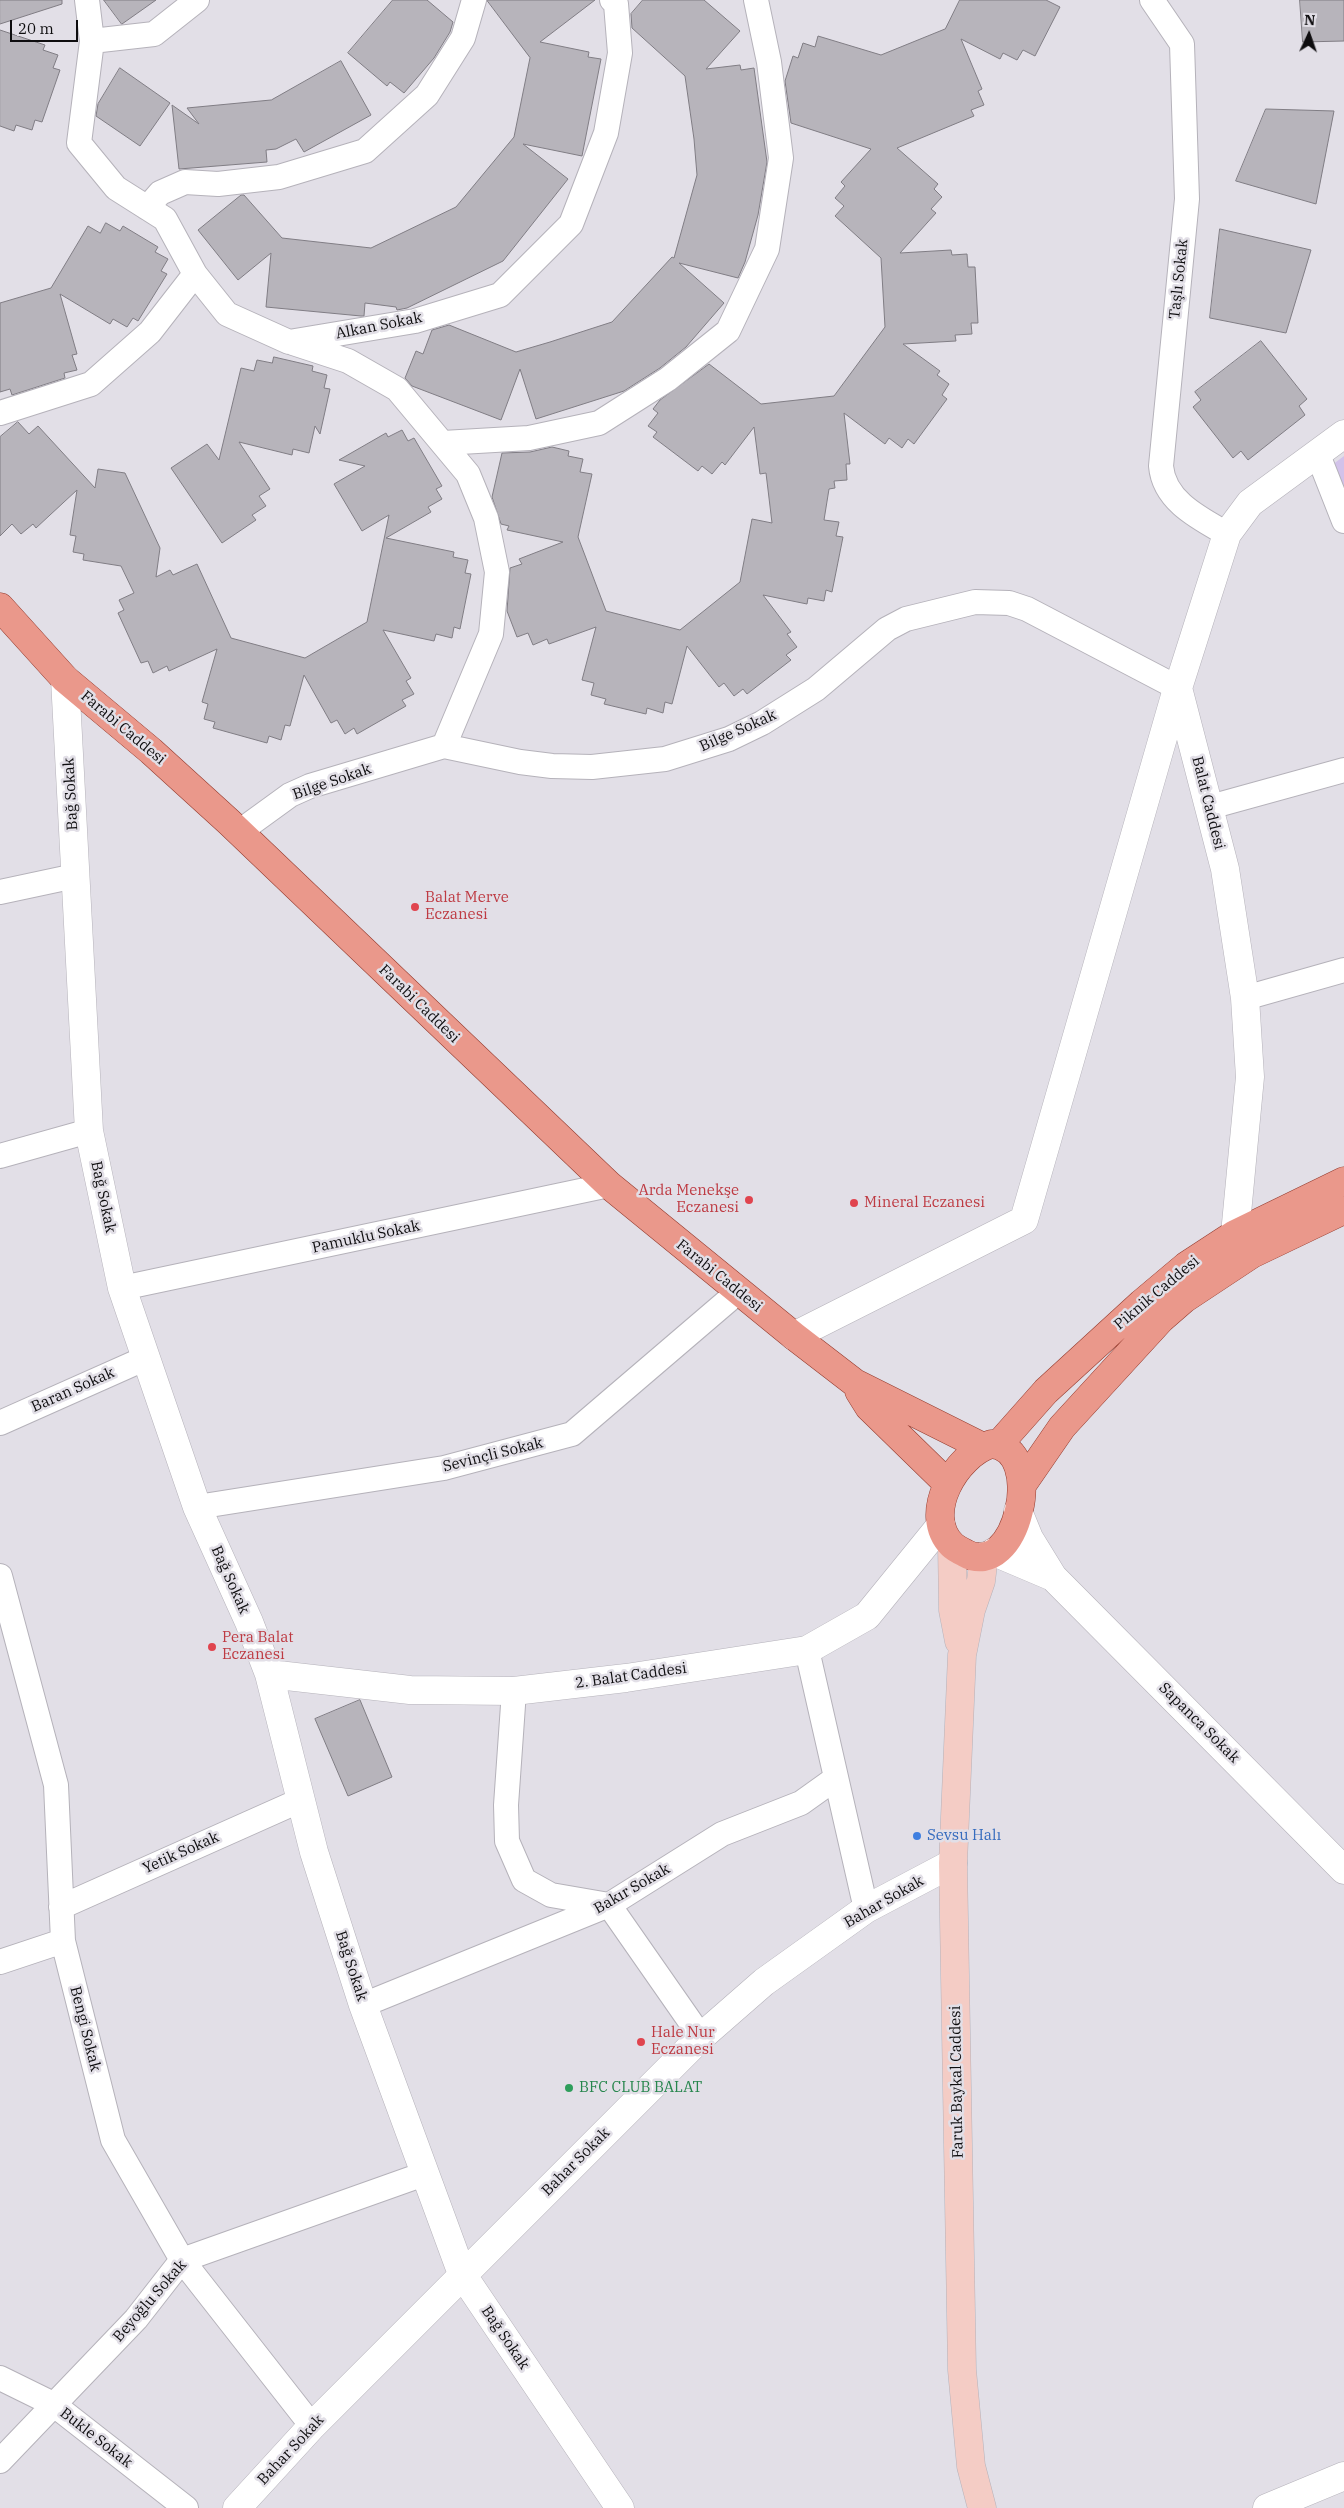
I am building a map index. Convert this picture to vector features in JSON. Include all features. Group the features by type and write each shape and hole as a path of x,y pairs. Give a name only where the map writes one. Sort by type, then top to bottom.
{"main road":[{"name":"Farabi Caddesi","path":"0,607 65,679 151,751 239,832 609,1185 738,1292 855,1383"},
{"name":"Piknik Caddesi","path":"991,1445 1046,1391 1148,1297 1186,1266 1235,1234 1344,1181"},
{"name":"Piknik Caddesi","path":"1020,1498 1062,1427 1154,1325 1207,1282 1245,1258 1344,1210"},
{"path":"855,1383 991,1445 1007,1449 1018,1462 1020,1498 1012,1533 1005,1544 989,1554 969,1556 946,1535"},
{"path":"855,1383 869,1407 947,1483"},
{"path":"962,1655 953,1610 941,1502 947,1483 970,1453 991,1445"},
{"path":"962,1655 971,1610 989,1554"},
{"name":"Faruk Baykal Caddesi","path":"962,1655 953,1863 962,2370 971,2466 982,2508"}],"street":[{"path":"87,0 92,41 80,143 116,188 165,219 195,274 227,314 289,342 348,362 397,389 468,474 486,518 497,572 491,634 444,746"},
{"path":"92,41 154,34 197,0"},
{"path":"147,208 160,193 185,182 218,184 280,177 365,151 427,95 463,38 474,0"},
{"path":"443,443 529,438 599,422 668,379 728,331 767,248 781,158 769,62 756,0"},
{"name":"Taşlı Sokak","path":"1152,0 1182,44 1187,199 1161,466 1162,478 1167,490 1174,498 1227,534"},
{"name":"Alkan Sokak","path":"289,342 415,320 500,295 572,224 606,133 620,53 615,1"},
{"path":"0,413 91,384 150,332 195,274"},
{"path":"794,1336 1024,1220 1178,688 1227,534 1250,503 1318,455 1344,434"},
{"path":"1318,455 1344,521"},
{"name":"Bilge Sokak","path":"239,832 290,795 310,786 444,746 520,762 552,766 592,767 631,764 690,752 729,739 793,705 897,624 975,602 1009,603 1027,609 1178,688"},
{"name":"Bağ Sokak","path":"65,679 89,1131 122,1288 197,1507 249,1622 268,1674 314,1852 363,2005 462,2274 620,2508"},
{"name":"Balat Caddesi","path":"1178,688 1225,869 1245,998 1250,1077 1235,1234"},
{"path":"1210,806 1344,770"},
{"path":"0,892 75,876"},
{"path":"1245,998 1344,970"},
{"path":"0,1156 89,1131"},
{"name":"Pamuklu Sokak","path":"122,1288 609,1185"},
{"name":"Sevinçli Sokak","path":"197,1507 444,1468 572,1434 738,1292"},
{"name":"Baran Sokak","path":"0,1423 146,1358"},
{"name":"Sapanca Sokak","path":"1020,1498 1029,1538 1053,1577 1344,1870"},
{"name":"2. Balat Caddesi","path":"268,1674 410,1690 514,1691 626,1678 807,1650 867,1616 946,1535"},
{"name":"Sapanca Sokak","path":"989,1554 1053,1577"},
{"name":"Bengi Sokak","path":"0,1576 56,1785 63,1941 113,2140 182,2260 312,2426"},
{"path":"807,1650 866,1909"},
{"path":"514,1691 507,1796 507,1841 524,1880 551,1895 609,1905 701,2037"},
{"name":"Bakır Sokak","path":"363,2005 609,1905 722,1834 801,1803 836,1778"},
{"name":"Yetik Sokak","path":"61,1907 301,1800"},
{"name":"Bahar Sokak","path":"237,2508 312,2426 701,2037 764,1982 866,1909 953,1863"},
{"path":"0,1962 63,1941"},
{"name":"Beyoğlu Sokak","path":"0,2461 136,2319 182,2260 424,2174"},
{"name":"Bukle Sokak","path":"0,2378 53,2404 186,2508"},
{"path":"1267,2508 1344,2476"}],"shaded area":[{"path":"1344,456 1344,498 1332,465"}],"building":[{"path":"0,0 62,0 62,4 0,24"},
{"path":"104,0 156,0 122,24"},
{"path":"393,0 427,0 453,22 450,32 434,58 404,93 390,82 387,86 348,53"},
{"path":"487,0 595,0 540,42 589,52 588,57 601,59 582,156 523,144 568,179 503,261 407,308 397,310 396,307 365,303 364,316 361,316 266,307 271,253 238,280 198,230 241,195 244,195 282,238 371,248 456,207 514,137 530,58"},
{"path":"643,0 704,0 740,31 706,69 740,65 741,70 754,68 767,162 758,215 745,262 738,278 679,263 724,303 686,347 660,368 624,391 536,419 520,369 501,420 412,386 405,378 416,351 423,354 432,330 449,325 516,352 550,342 612,322 672,257 674,258 697,175 694,139 685,76 632,28 631,14"},
{"path":"960,0 1046,0 1060,7 1035,56 1023,50 1017,60 1003,53 1000,59 961,39 982,89 978,91 984,105 971,110 974,116 897,148 938,184 934,189 942,197 931,209 936,213 900,253 951,250 952,255 967,254 968,267 975,267 978,323 971,323 972,334 955,335 956,341 903,344 940,371 937,375 949,384 942,395 947,399 914,444 908,439 902,448 889,438 885,444 844,413 850,464 846,464 847,480 834,481 835,488 829,489 824,520 839,522 836,536 843,537 832,592 826,590 824,601 808,598 807,604 763,595 791,632 787,634 797,647 786,655 791,660 747,694 743,689 734,696 724,683 719,687 687,646 672,704 665,702 663,713 647,708 646,714 604,704 606,699 591,695 594,683 582,680 596,627 549,644 547,639 533,645 528,633 517,637 507,611 510,568 522,564 519,559 563,542 507,530 509,526 501,524 492,497 502,453 530,452 552,447 569,451 568,456 583,459 580,472 592,474 578,537 606,611 680,630 740,582 752,519 772,523 766,473 760,474 754,427 725,465 722,462 712,474 702,466 698,471 653,437 657,432 648,426 658,413 653,409 660,400 709,364 761,404 834,396 885,327 881,258 835,216 844,206 835,198 845,186 841,182 871,149 791,123 785,81 793,56 798,58 803,43 815,47 818,36 881,55 945,29"},
{"path":"1300,0 1344,0 1344,41 1303,42"},
{"path":"0,30 45,45 43,50 58,55 53,68 60,70 42,122 35,120 32,130 16,125 14,131 0,126"},
{"path":"341,61 371,115 304,152 296,139 276,149 266,150 267,162 179,169 172,105 199,124 187,108 271,100"},
{"path":"120,68 170,103 140,146 96,116 98,104"},
{"path":"1266,109 1334,111 1316,204 1236,181"},
{"path":"106,223 120,231 123,226 158,247 155,252 168,259 161,271 167,274 138,321 133,318 127,327 113,319 110,324 60,294 77,354 72,355 77,370 64,373 65,378 12,395 10,389 0,392 0,303 51,288 88,226 100,233"},
{"path":"1220,229 1311,250 1286,333 1210,318"},
{"path":"1261,341 1307,399 1299,406 1305,415 1248,460 1241,451 1233,458 1193,407 1201,400 1195,392"},
{"path":"274,357 313,366 312,371 327,375 324,388 330,389 320,434 315,426 309,453 293,449 292,455 239,442 270,489 259,496 266,506 252,515 256,520 222,543 171,468 207,444 219,460 241,368 254,371 257,360 272,363"},
{"path":"18,422 29,434 38,426 95,488 98,469 125,473 160,548 156,577 170,570 173,575 197,564 231,638 305,658 367,622 389,515 362,531 334,484 365,466 339,460 386,433 388,437 402,430 408,441 414,438 442,486 436,489 442,499 428,507 431,512 386,538 454,552 453,557 468,560 465,573 471,574 460,629 454,627 452,638 436,634 434,641 383,630 411,678 406,681 414,694 402,700 406,706 357,734 354,728 345,734 337,720 331,723 304,675 290,726 285,725 281,740 269,736 267,743 213,728 215,722 204,719 208,704 202,702 217,649 169,671 167,666 153,673 148,661 141,663 118,613 124,610 119,600 134,593 121,566 83,560 84,554 73,552 76,536 70,535 77,490 36,528 33,524 21,534 12,524 0,536 0,437"},
{"path":"360,1700 392,1777 348,1796 315,1719"}],"place":[{"name":"Balat Merve Eczanesi","path":"415,907"},
{"name":"Arda Menekşe Eczanesi","path":"749,1200"},
{"name":"Mineral Eczanesi","path":"854,1203"},
{"name":"Pera Balat Eczanesi","path":"212,1647"},
{"name":"Sevsu Halı","path":"917,1836"},
{"name":"Hale Nur Eczanesi","path":"641,2042"},
{"name":"BFC CLUB BALAT","path":"569,2088"}]}
